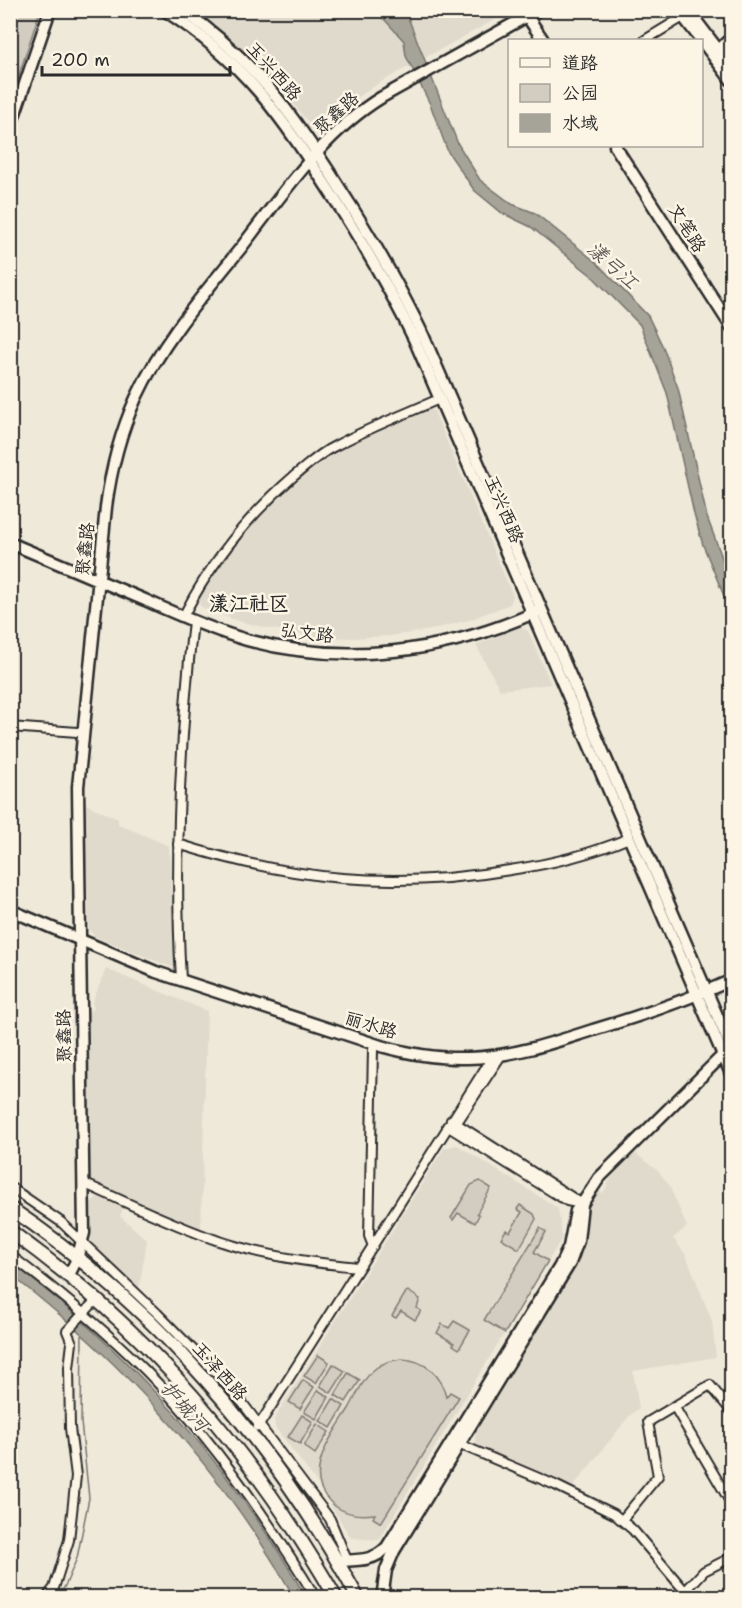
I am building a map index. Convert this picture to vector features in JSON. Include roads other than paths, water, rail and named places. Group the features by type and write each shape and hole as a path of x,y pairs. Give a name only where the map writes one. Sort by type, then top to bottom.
{"main road":[{"path":"10,128 50,10"},
{"name":"玉兴西路","path":"164,10 215,48 243,73 312,154 369,234 411,309 629,838 728,1050 732,1076"},
{"name":"玉兴西路","path":"182,10 222,40 250,66 287,109 389,289 414,339 439,399 535,608 702,995"},
{"name":"聚鑫路","path":"66,1273 80,1240 83,1183 72,787 108,492 113,464 129,413 144,382 177,329 336,124 358,105 434,65 525,12 538,10"},
{"path":"525,12 542,39"},
{"path":"683,13 696,39"},
{"path":"683,13 732,68"},
{"path":"703,47 732,81"},
{"name":"文笔路","path":"616,147 732,328"},
{"name":"弘文路","path":"10,537 190,616 265,638 309,645 353,648 412,643 452,635 535,608"},
{"name":"弘文路","path":"10,543 96,576"},
{"name":"聚鑫路","path":"80,1240 76,941 78,787 96,576"},
{"name":"丽水路","path":"10,910 153,978 374,1050 409,1059 439,1063 470,1065 574,1037 732,987"},
{"name":"丽水路","path":"10,917 156,972 396,1050 455,1058 495,1058"},
{"name":"丽水路","path":"702,995 732,980"},
{"path":"342,1561 370,1559 379,1555 387,1547 560,1266 569,1247 576,1211 599,1178 728,1050"},
{"path":"382,1598 386,1570 394,1551 570,1263 578,1241 583,1212 582,1204"},
{"name":"玉泽西路","path":"10,1208 75,1255 155,1327 215,1391 255,1429 298,1498 342,1561 358,1598"},
{"name":"玉泽西路","path":"10,1231 97,1299 161,1360 242,1453 287,1516 336,1598"}],"street":[{"path":"646,39 683,13"},
{"path":"718,50 732,35"},
{"path":"181,980 178,844 190,616 213,565 240,528 303,468 333,446 439,399"},
{"path":"10,727 77,732"},
{"path":"178,844 279,870 341,879 388,881 464,877 519,869 594,851 629,838"},
{"path":"373,1246 369,1236 374,1050"},
{"path":"255,1429 495,1058"},
{"path":"452,1124 582,1204"},
{"path":"83,1183 183,1227 231,1245 291,1259 359,1268"},
{"path":"10,1187 61,1222 191,1347 244,1405 255,1429"},
{"path":"10,1255 83,1314 148,1373 193,1423 250,1497 316,1598"},
{"path":"46,1598 54,1588 69,1540 76,1476 70,1428 69,1368 72,1343 67,1331 97,1299"},
{"path":"622,1520 658,1476 648,1422 710,1385 732,1412"},
{"path":"674,1406 732,1505"},
{"path":"459,1444 555,1485 605,1509 622,1520 639,1536 684,1590"},
{"path":"679,1598 704,1571 732,1557"}],"water":[{"path":"405,10 458,144 480,180 512,204 535,213 596,262 648,316 663,347 678,388 707,517 731,582 731,613 703,545 667,393 640,325 592,276 531,227 502,213 474,190 448,152 430,104 406,56 404,41 385,20 372,11"},
{"path":"10,1261 98,1335 175,1414 244,1501 306,1597 294,1597 236,1506 169,1422 94,1345 11,1275"}],"waterway":[{"path":"58,1598 77,1558 89,1498 81,1422 82,1335"}],"district":[{"name":"漾江社区","path":"249,603"}],"water label":[{"name":"漾弓江","path":"613,265"},
{"name":"护城河","path":"185,1406"}]}
